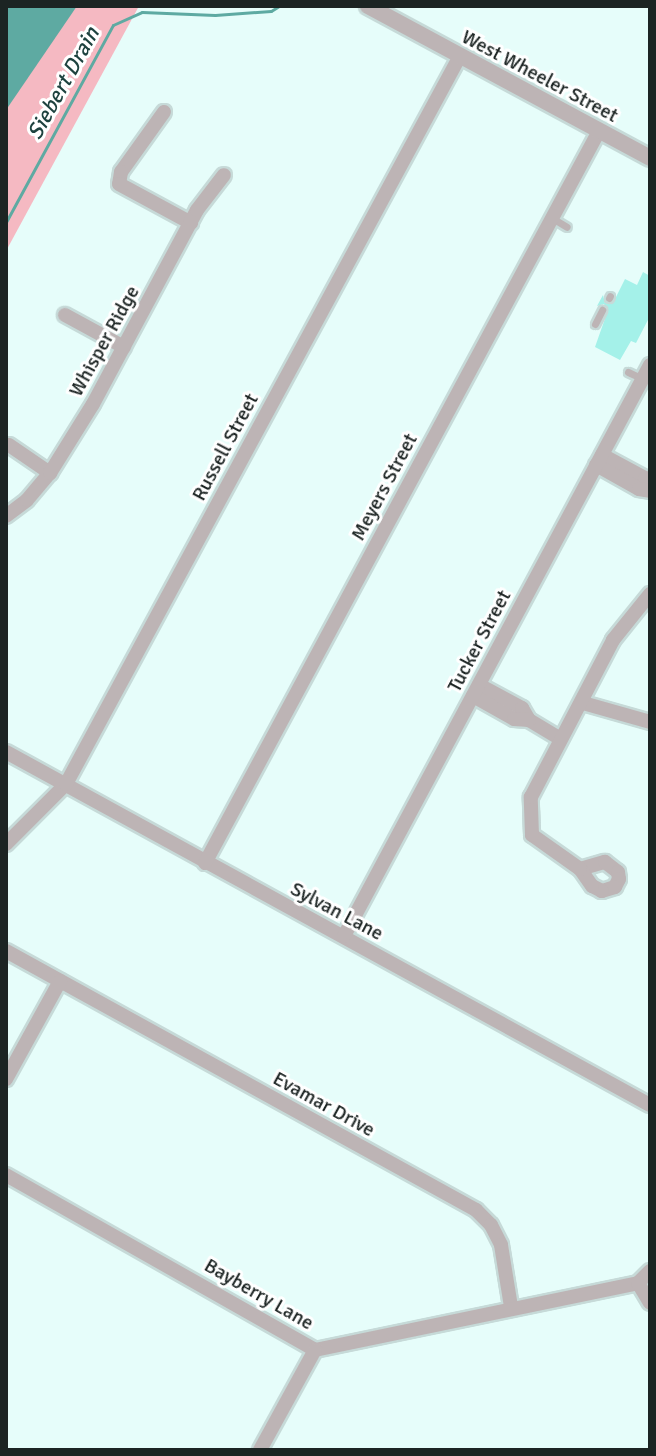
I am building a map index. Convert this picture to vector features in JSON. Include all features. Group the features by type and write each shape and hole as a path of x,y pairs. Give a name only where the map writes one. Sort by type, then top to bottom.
{"street":[{"name":"West Wheeler Street","path":"368,6 650,158"},
{"name":"Russell Street","path":"6,844 66,784 460,56"},
{"path":"164,112 121,172 119,184 191,223"},
{"name":"Meyers Street","path":"205,863 599,131"},
{"name":"Whisper Ridge","path":"6,516 27,500 50,473 124,347 191,223 224,175"},
{"path":"65,315 124,347"},
{"name":"Tucker Street","path":"344,936 650,365"},
{"path":"9,445 50,473"},
{"path":"599,460 645,478 650,488"},
{"path":"580,869 532,835 531,797 559,738 583,703 613,640 650,594"},
{"path":"476,690 522,708 529,720 559,738"},
{"path":"583,703 650,722"},
{"name":"Sylvan Lane","path":"6,752 650,1105"},
{"path":"6,951 60,981 6,1079"},
{"name":"Evamar Drive","path":"60,981 476,1210 491,1225 501,1245 511,1307"},
{"name":"Bayberry Lane","path":"6,1175 315,1350 638,1283"},
{"path":"650,1271 638,1283 650,1303"},
{"path":"260,1450 315,1350"}],"lane":[{"path":"552,218 567,227"},
{"path":"595,324 602,310"},
{"path":"628,372 643,379"}],"shaded area":[{"path":"6,6 139,6 6,251"}],"water":[{"path":"6,6 77,6 6,110"}],"building":[{"path":"643,272 650,276 650,316 636,343 631,341 620,360 595,347 608,310 604,304 597,306 603,295 605,303 613,303 625,279 637,285"}],"waterway":[{"name":"Siebert Drain","path":"6,222 113,25 142,12 215,15 271,11 279,6"}]}
